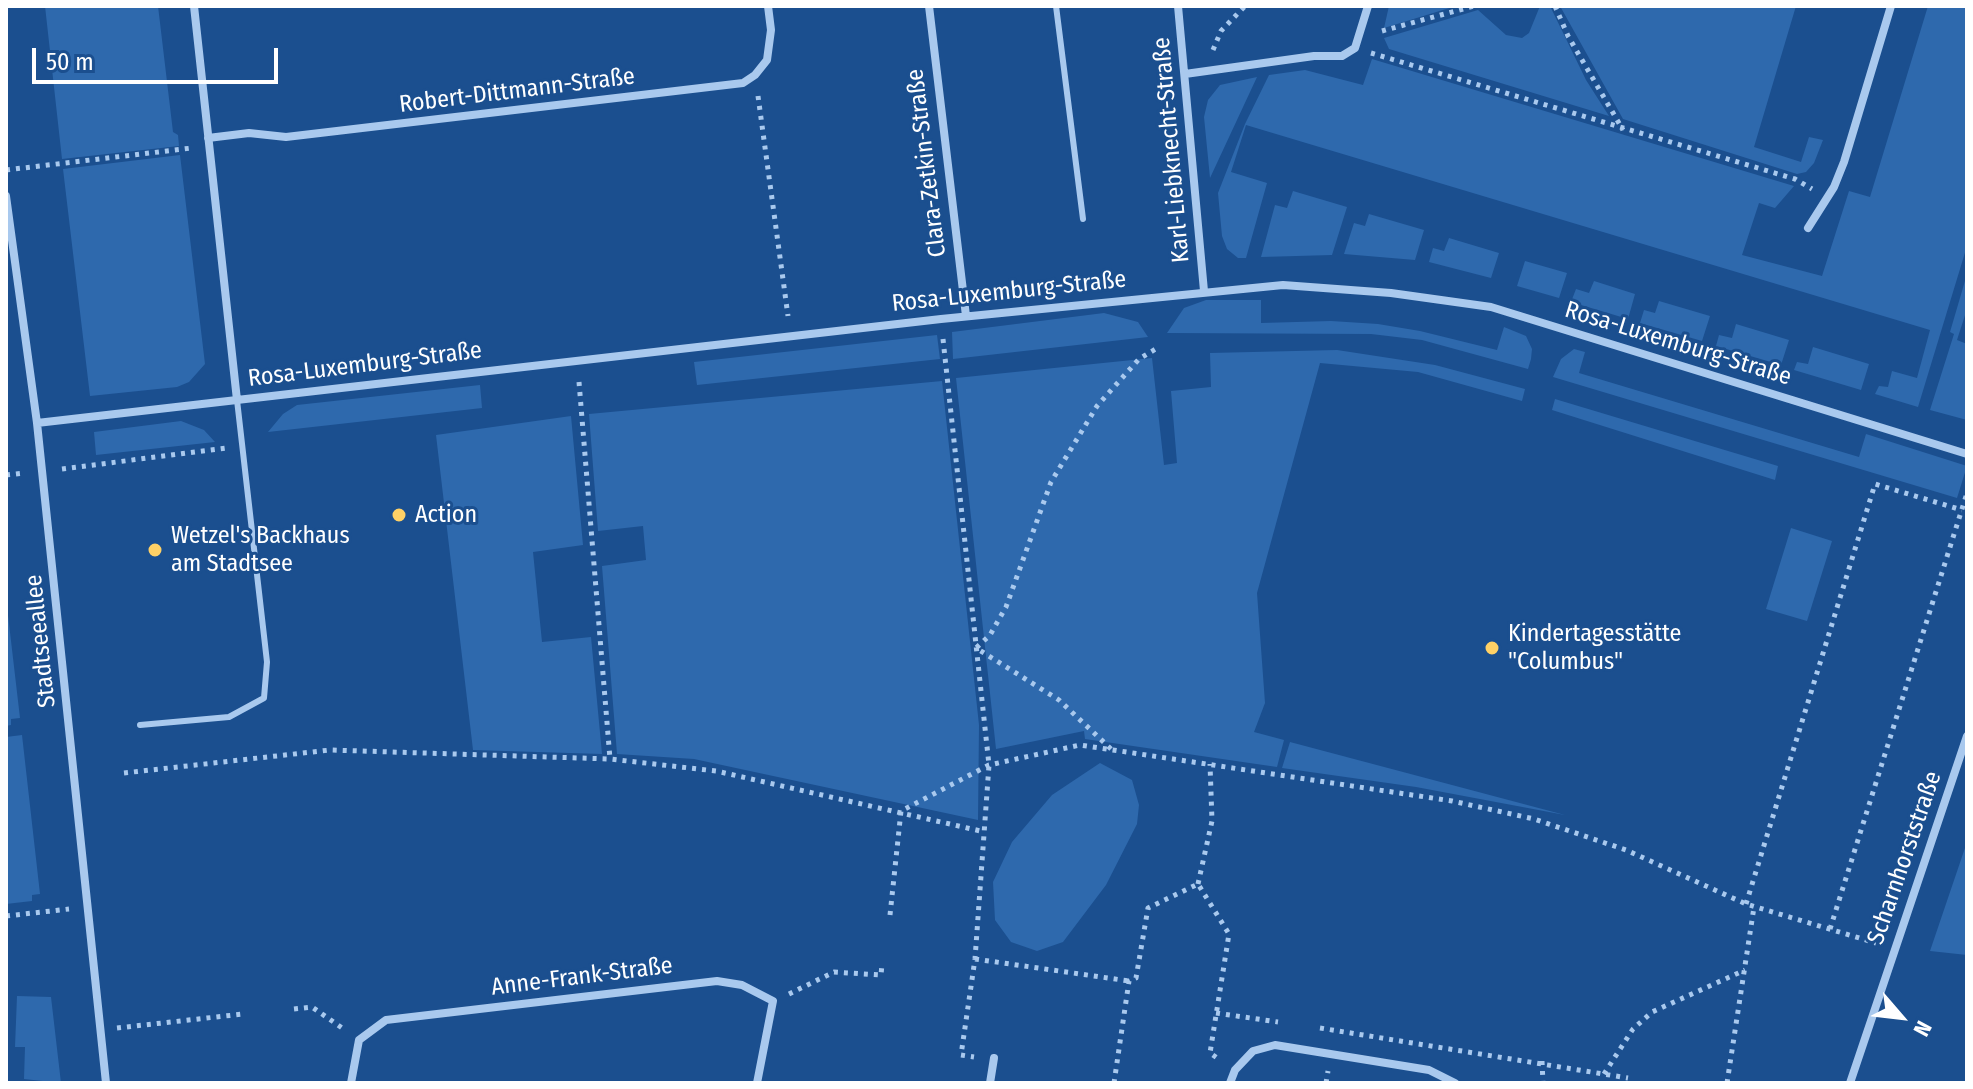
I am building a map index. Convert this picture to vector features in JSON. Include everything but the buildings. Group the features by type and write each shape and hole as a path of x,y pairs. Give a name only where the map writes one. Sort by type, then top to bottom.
{"street":[{"path":"194,6 237,400"},
{"path":"755,75 770,47 768,6"},
{"name":"Clara-Zetkin-Straße","path":"929,6 966,316"},
{"name":"Karl-Liebknecht-Straße","path":"1178,6 1204,291"},
{"path":"1185,74 1314,56 1342,56 1356,43 1368,6"},
{"path":"1808,228 1844,162 1891,6"},
{"name":"Robert-Dittmann-Straße","path":"208,142 249,133 301,136 722,87 743,83 755,75"},
{"name":"Stadtseeallee","path":"6,196 37,423 90,906 106,1083"},
{"name":"Rosa-Luxemburg-Straße","path":"37,423 966,316 1283,285 1391,293 1491,307 1967,454"},
{"name":"Scharnhorststraße","path":"1850,1083 1967,736"},
{"name":"Anne-Frank-Straße","path":"359,1040 386,1020 717,981 742,985 773,1001"},
{"path":"757,1083 773,1001"},
{"path":"351,1083 359,1040"},
{"path":"1230,1083 1235,1070 1253,1051 1275,1045 1429,1070 1455,1083"},
{"path":"990,1083 994,1058"}],"lane":[{"path":"1056,6 1083,219"},
{"path":"140,725 229,717 264,698 267,662 237,400"}],"path":[{"path":"1203,71 1221,31 1245,6"},
{"path":"1356,43 1474,6"},
{"path":"1555,6 1568,36 1623,131"},
{"path":"1356,43 1623,131 1795,179 1827,197"},
{"path":"755,75 790,336"},
{"path":"6,170 208,142"},
{"path":"941,319 989,765 975,959 961,1055 994,1058"},
{"path":"976,648 990,635 1006,607 1051,482 1097,406 1139,359 1159,347"},
{"path":"577,361 610,759"},
{"path":"6,475 243,446"},
{"path":"1746,904 1875,484 1962,510"},
{"path":"1830,929 1967,493"},
{"path":"976,648 1059,700 1112,749"},
{"path":"901,811 989,765 1080,745 1112,749 1452,801 1534,819 1626,850 1754,907 1896,948"},
{"path":"124,773 330,750 610,759 716,771 985,832"},
{"path":"1210,764 1212,821 1198,884 1229,934 1210,1053 1235,1070"},
{"path":"890,915 901,811"},
{"path":"975,959 1129,981 1136,978 1148,908 1198,884"},
{"path":"6,916 90,906"},
{"path":"1727,1083 1754,907"},
{"path":"773,1001 834,972 881,975 882,964"},
{"path":"1604,1074 1633,1029 1652,1012 1745,970"},
{"path":"1114,1083 1129,981"},
{"path":"294,1009 312,1007 359,1040"},
{"path":"1216,1013 1293,1024"},
{"path":"100,1030 243,1014"},
{"path":"1309,1027 1542,1061 1628,1078"},
{"path":"1542,1061 1543,1083"}],"shaded area":[{"path":"45,6 158,6 173,132 178,135 179,146 62,159"},
{"path":"1389,6 1456,6 1384,28"},
{"path":"1540,6 1550,6 1586,80 1609,116 1389,49 1384,38 1478,10 1506,35 1522,38 1529,33"},
{"path":"1560,6 1796,6 1754,147 1801,162 1809,137 1823,140 1814,163 1806,172 1797,174 1623,119"},
{"path":"1928,6 1967,6 1967,246 1918,407 1875,394 1879,386 1888,387 1892,371 1917,378 1930,330 1246,125 1231,172 1267,183 1246,258 1238,258 1227,249 1222,236 1218,193 1245,124 1269,75 1305,70 1363,85 1372,59 1794,186 1775,208 1759,203 1742,255 1822,276 1849,191 1870,197"},
{"path":"1257,77 1210,178 1204,117 1208,100 1220,85"},
{"path":"180,155 205,364 189,382 177,387 90,396 63,169"},
{"path":"1293,191 1347,207 1332,255 1261,257 1275,205 1287,208"},
{"path":"1369,214 1424,230 1415,260 1344,254 1354,223 1365,226"},
{"path":"1449,238 1499,253 1491,278 1429,262 1433,248 1444,251"},
{"path":"1525,261 1567,273 1559,298 1517,286"},
{"path":"1967,274 1967,309 1957,340 1967,344 1967,420 1930,410 1954,334 1950,332"},
{"path":"1594,281 1635,294 1628,319 1571,302 1576,289 1589,293"},
{"path":"1206,300 1261,300 1261,323 1331,321 1378,324 1497,350 1504,327 1526,336 1532,349 1531,359 1528,369 1422,340 1371,334 1167,333 1184,308"},
{"path":"1659,301 1710,316 1702,341 1640,323 1644,310 1655,313"},
{"path":"1104,313 1138,322 1148,337 953,359 952,332"},
{"path":"1736,324 1789,340 1781,365 1716,346 1719,335 1732,338"},
{"path":"937,335 940,359 697,385 694,362"},
{"path":"1813,347 1869,364 1861,390 1794,370 1797,362 1808,364"},
{"path":"1574,349 1585,352 1579,373 1859,457 1866,434 1967,466 1957,498 1553,377 1561,359"},
{"path":"1337,350 1435,365 1525,389 1522,401 1418,372 1320,363 1257,593 1265,703 1254,732 1284,740 1277,767 1085,739 1084,731 996,749 956,378 1152,358 1164,465 1177,463 1171,391 1211,387 1210,353"},
{"path":"942,381 979,725 978,820 694,759 617,754 602,566 646,560 643,526 598,531 589,414"},
{"path":"480,385 482,408 268,432 283,414 297,405"},
{"path":"1555,399 1778,466 1775,480 1552,410"},
{"path":"571,416 583,545 533,552 542,642 591,637 602,754 473,750 436,435"},
{"path":"181,421 204,430 215,442 96,455 94,432"},
{"path":"1791,528 1832,541 1807,621 1766,609"},
{"path":"6,598 20,718 11,719 11,725 6,726"},
{"path":"22,735 40,894 32,895 32,901 6,904 6,737"},
{"path":"1290,742 1565,815 1416,787 1282,768"},
{"path":"1100,763 1132,780 1139,805 1137,824 1106,885 1063,942 1037,951 1011,942 995,920 993,882 1012,842 1052,795"},
{"path":"1967,842 1967,955 1930,951"},
{"path":"17,996 51,997 61,1083 24,1079 25,1047 15,1047"}],"place":[{"name":"Action","path":"399,515"},
{"name":"Wetzel's Backhaus am Stadtsee","path":"155,550"},
{"name":"Kindertagesstätte \"Columbus\"","path":"1492,648"}]}
